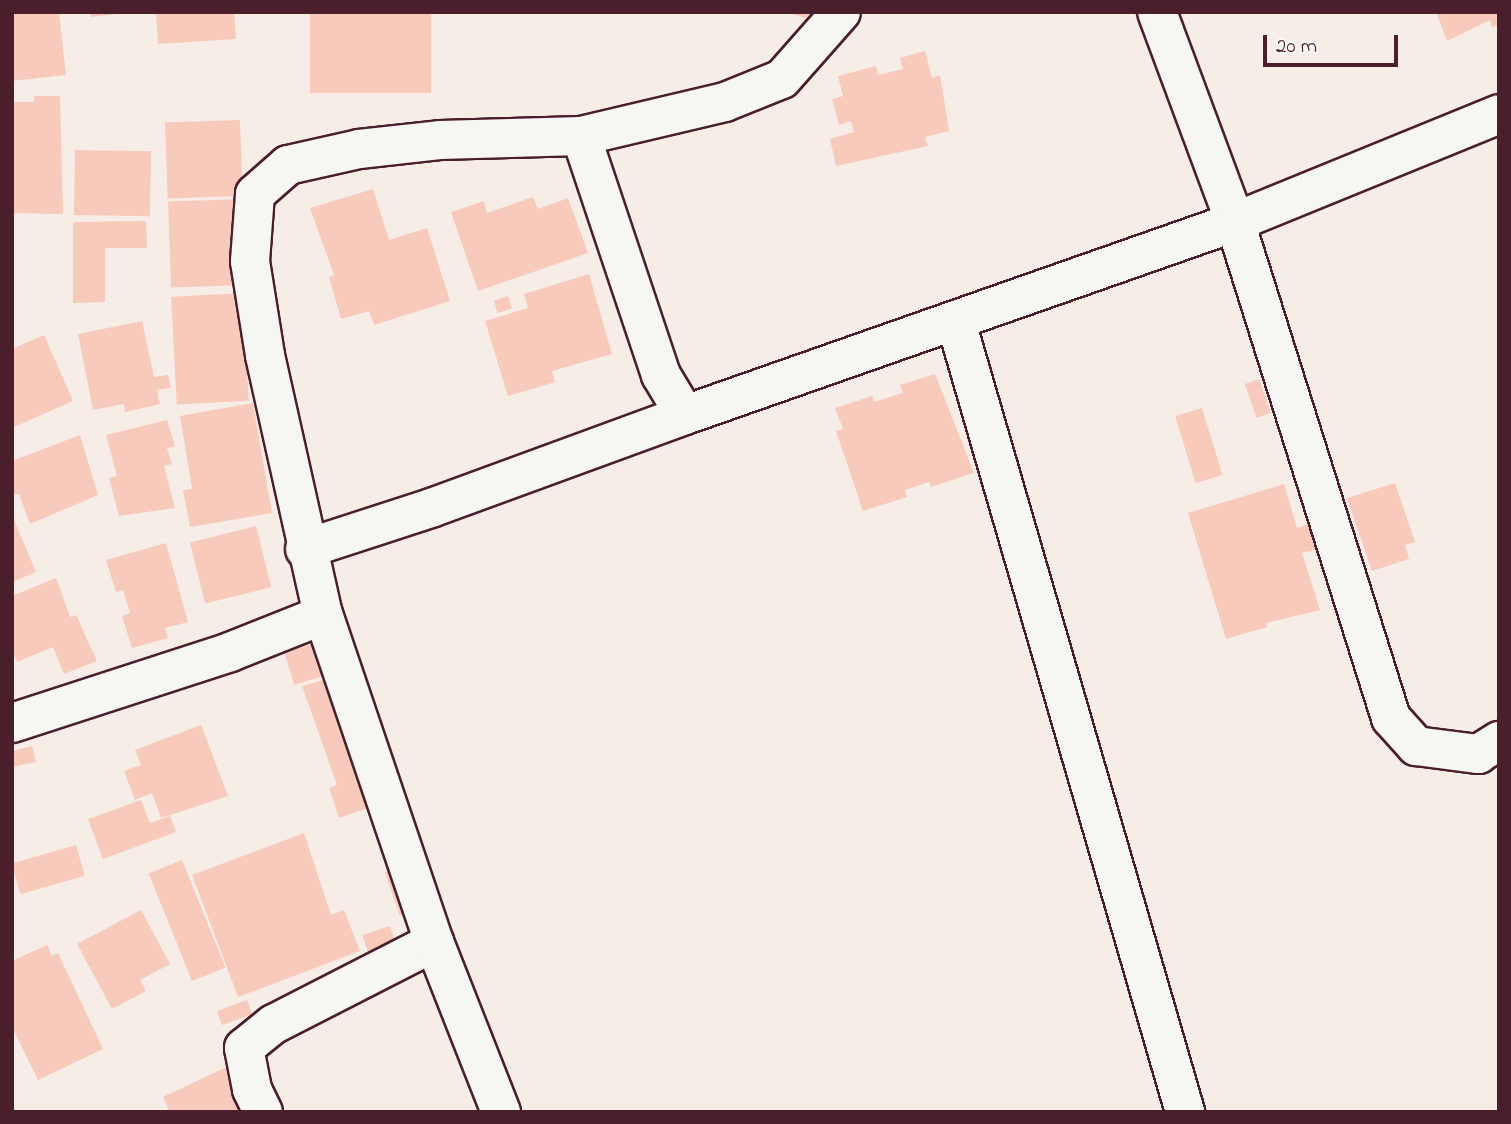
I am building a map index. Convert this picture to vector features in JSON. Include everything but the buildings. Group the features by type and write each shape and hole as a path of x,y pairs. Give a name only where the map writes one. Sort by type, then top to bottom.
{"street":[{"path":"501,1112 433,942 323,615 305,549 250,261 254,194 288,165 359,149 440,140 581,136 725,102 782,79 841,12"},
{"path":"1157,12 1235,222 1391,718 1416,746 1478,754 1499,741"},
{"path":"305,549 431,508 685,415 957,322 1235,222 1499,114"},
{"path":"581,136 661,375 685,415"},
{"path":"957,322 1185,1112"},
{"path":"12,723 230,652 323,615"},
{"path":"263,1112 252,1089 244,1048 274,1024 433,942"}]}
